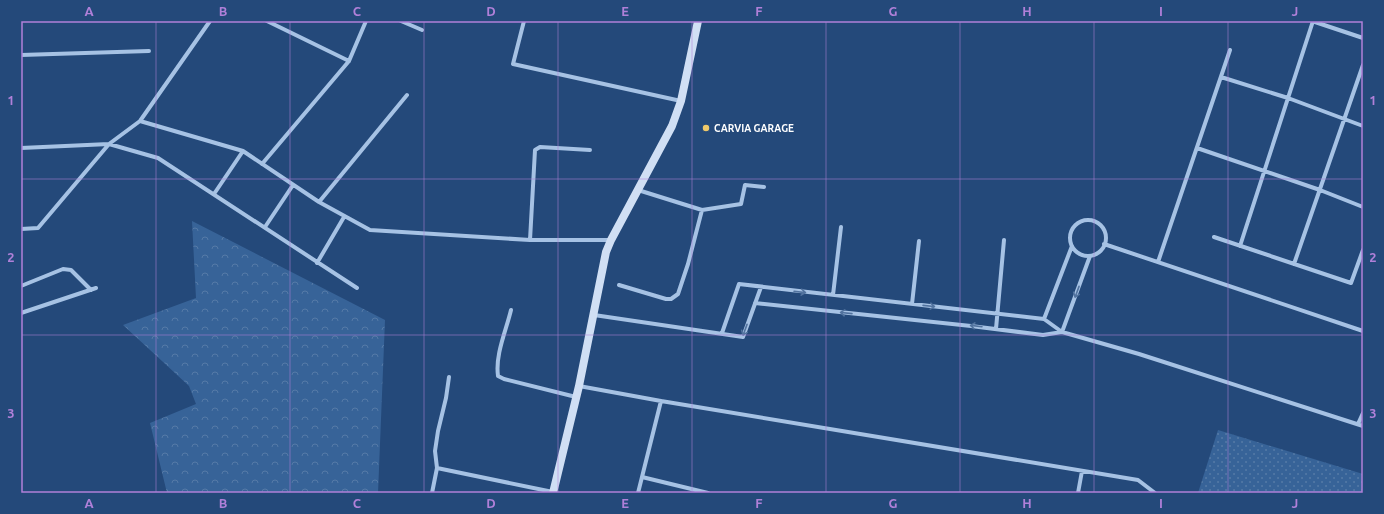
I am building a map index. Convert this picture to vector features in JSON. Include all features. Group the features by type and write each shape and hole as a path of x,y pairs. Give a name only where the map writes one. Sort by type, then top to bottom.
{"street":[{"path":"21,229 38,228 109,144 140,121 210,21"},
{"path":"267,21 278,23 349,61"},
{"path":"262,164 349,61 366,21"},
{"path":"401,21 422,30"},
{"path":"524,21 513,64 681,101"},
{"path":"437,468 553,492 579,386 606,252 672,126 681,101 698,21"},
{"path":"1240,246 1312,21 1363,38"},
{"path":"1158,262 1230,50"},
{"path":"21,55 149,51"},
{"path":"1294,264 1363,65"},
{"path":"1221,77 1288,98 1363,126"},
{"path":"320,202 407,95"},
{"path":"140,121 243,151 344,217 370,230 530,240 611,240"},
{"path":"21,148 109,144 158,158 357,288"},
{"path":"530,240 534,150 540,147 590,150"},
{"path":"1197,148 1320,190 1363,207"},
{"path":"214,194 243,151"},
{"path":"265,227 293,185"},
{"path":"638,190 702,210 741,204 745,185 764,187"},
{"path":"619,285 666,299 672,299 678,294 688,264 702,210"},
{"path":"317,263 344,217"},
{"path":"1091,220 1100,225 1105,235 1104,244 1100,250 1090,256 1085,256 1079,254 1072,246 1070,240 1072,230 1080,222 1091,220"},
{"path":"833,295 841,227"},
{"path":"1214,237 1351,283 1363,250"},
{"path":"996,329 1004,240"},
{"path":"912,304 919,241"},
{"path":"1104,244 1363,331"},
{"path":"1044,319 1072,246"},
{"path":"1062,332 1090,256"},
{"path":"21,286 63,269 70,270 91,290"},
{"path":"722,333 739,284 997,313 1044,319 1062,332 1139,354 1361,425 1363,413"},
{"path":"593,315 743,337 761,287"},
{"path":"21,313 96,288"},
{"path":"755,303 1043,335 1062,332"},
{"path":"511,310 500,353 497,369 498,376 504,379 576,397"},
{"path":"432,493 437,468 435,451 449,377"},
{"path":"579,386 1138,480 1155,493"},
{"path":"638,493 661,401"},
{"path":"1078,493 1082,471"},
{"path":"642,477 708,493"}],"green space":[{"path":"192,221 385,320 378,493 167,493 150,423 196,404 189,386 123,325 196,298"},
{"path":"1218,430 1363,474 1363,493 1198,493"}],"place":[{"name":"CARVIA GARAGE","path":"706,128"}]}
